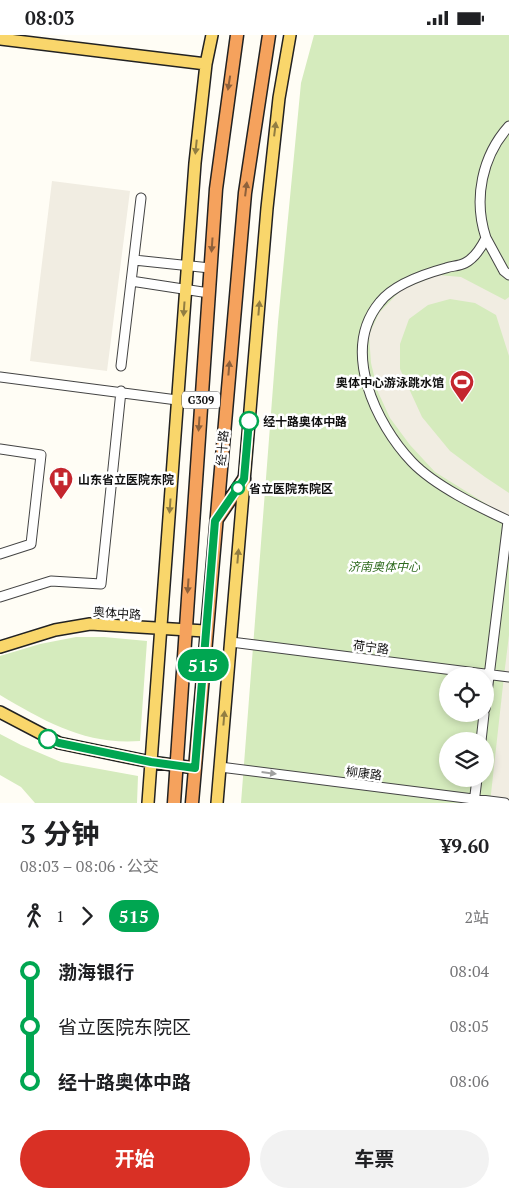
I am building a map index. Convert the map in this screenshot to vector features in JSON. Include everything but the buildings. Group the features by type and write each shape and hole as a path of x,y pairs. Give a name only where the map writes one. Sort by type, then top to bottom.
{"highway":[{"name":"经十路","path":"174,803 216,189 237,35"},
{"name":"经十路","path":"192,803 205,631 245,193 269,35"},
{"path":"215,521 244,479"}],"main road":[{"path":"148,803 195,163 206,64 212,35"},
{"name":"经十路","path":"217,803 273,149 290,35"},
{"path":"0,39 206,64"},
{"name":"奥体中路","path":"0,647 56,630 90,624 161,630 185,629 205,631"},
{"path":"0,712 59,743 151,762 195,768"}],"street":[{"path":"509,126 495,142 480,185 483,228 486,238 504,271 509,275"},
{"path":"121,367 141,198"},
{"path":"486,238 477,253 465,263 404,283 380,301 366,328 362,356 365,379 380,417 413,463 459,496 509,521 490,667"},
{"path":"134,261 210,269"},
{"path":"131,281 209,293"},
{"path":"0,377 121,391 177,400"},
{"path":"0,597 51,581 102,584 121,391"},
{"path":"0,449 41,455 31,544 0,554"},
{"name":"荷宁路","path":"231,642 439,668"},
{"name":"荷宁路","path":"494,675 509,677"},
{"name":"柳康路","path":"220,767 474,801 505,803"},
{"path":"474,801 475,787"}],"green space":[{"name":"济南奥体中心","path":"314,35 509,35 509,803 241,803 278,322 301,83"},
{"path":"76,637 104,637 147,641 140,741 101,739 67,730 0,695 0,656 40,644"},
{"path":"0,734 61,762 138,776 137,803 35,803 21,787 0,775"}],"shaded area":[{"path":"52,181 130,191 107,371 30,361"},
{"path":"438,275 461,277 505,300 509,297 509,356 496,315 475,303 450,299 428,305 409,319 400,344 400,369 422,417 450,451 509,493 509,518 435,472 410,445 390,418 378,392 371,363 369,335 379,313 401,290"},
{"path":"509,635 509,803 490,803 492,787 494,787 494,767"}],"bus line":[{"name":"515","path":"48,739 59,743 151,762 195,768 215,521 244,479 249,421"}],"place":[{"name":"奥体中心游泳跳水馆","path":"462,403"},
{"name":"经十路奥体中路","path":"249,421"},
{"name":"省立医院东院区","path":"238,488"},
{"name":"山东省立医院东院","path":"61,500"}]}
